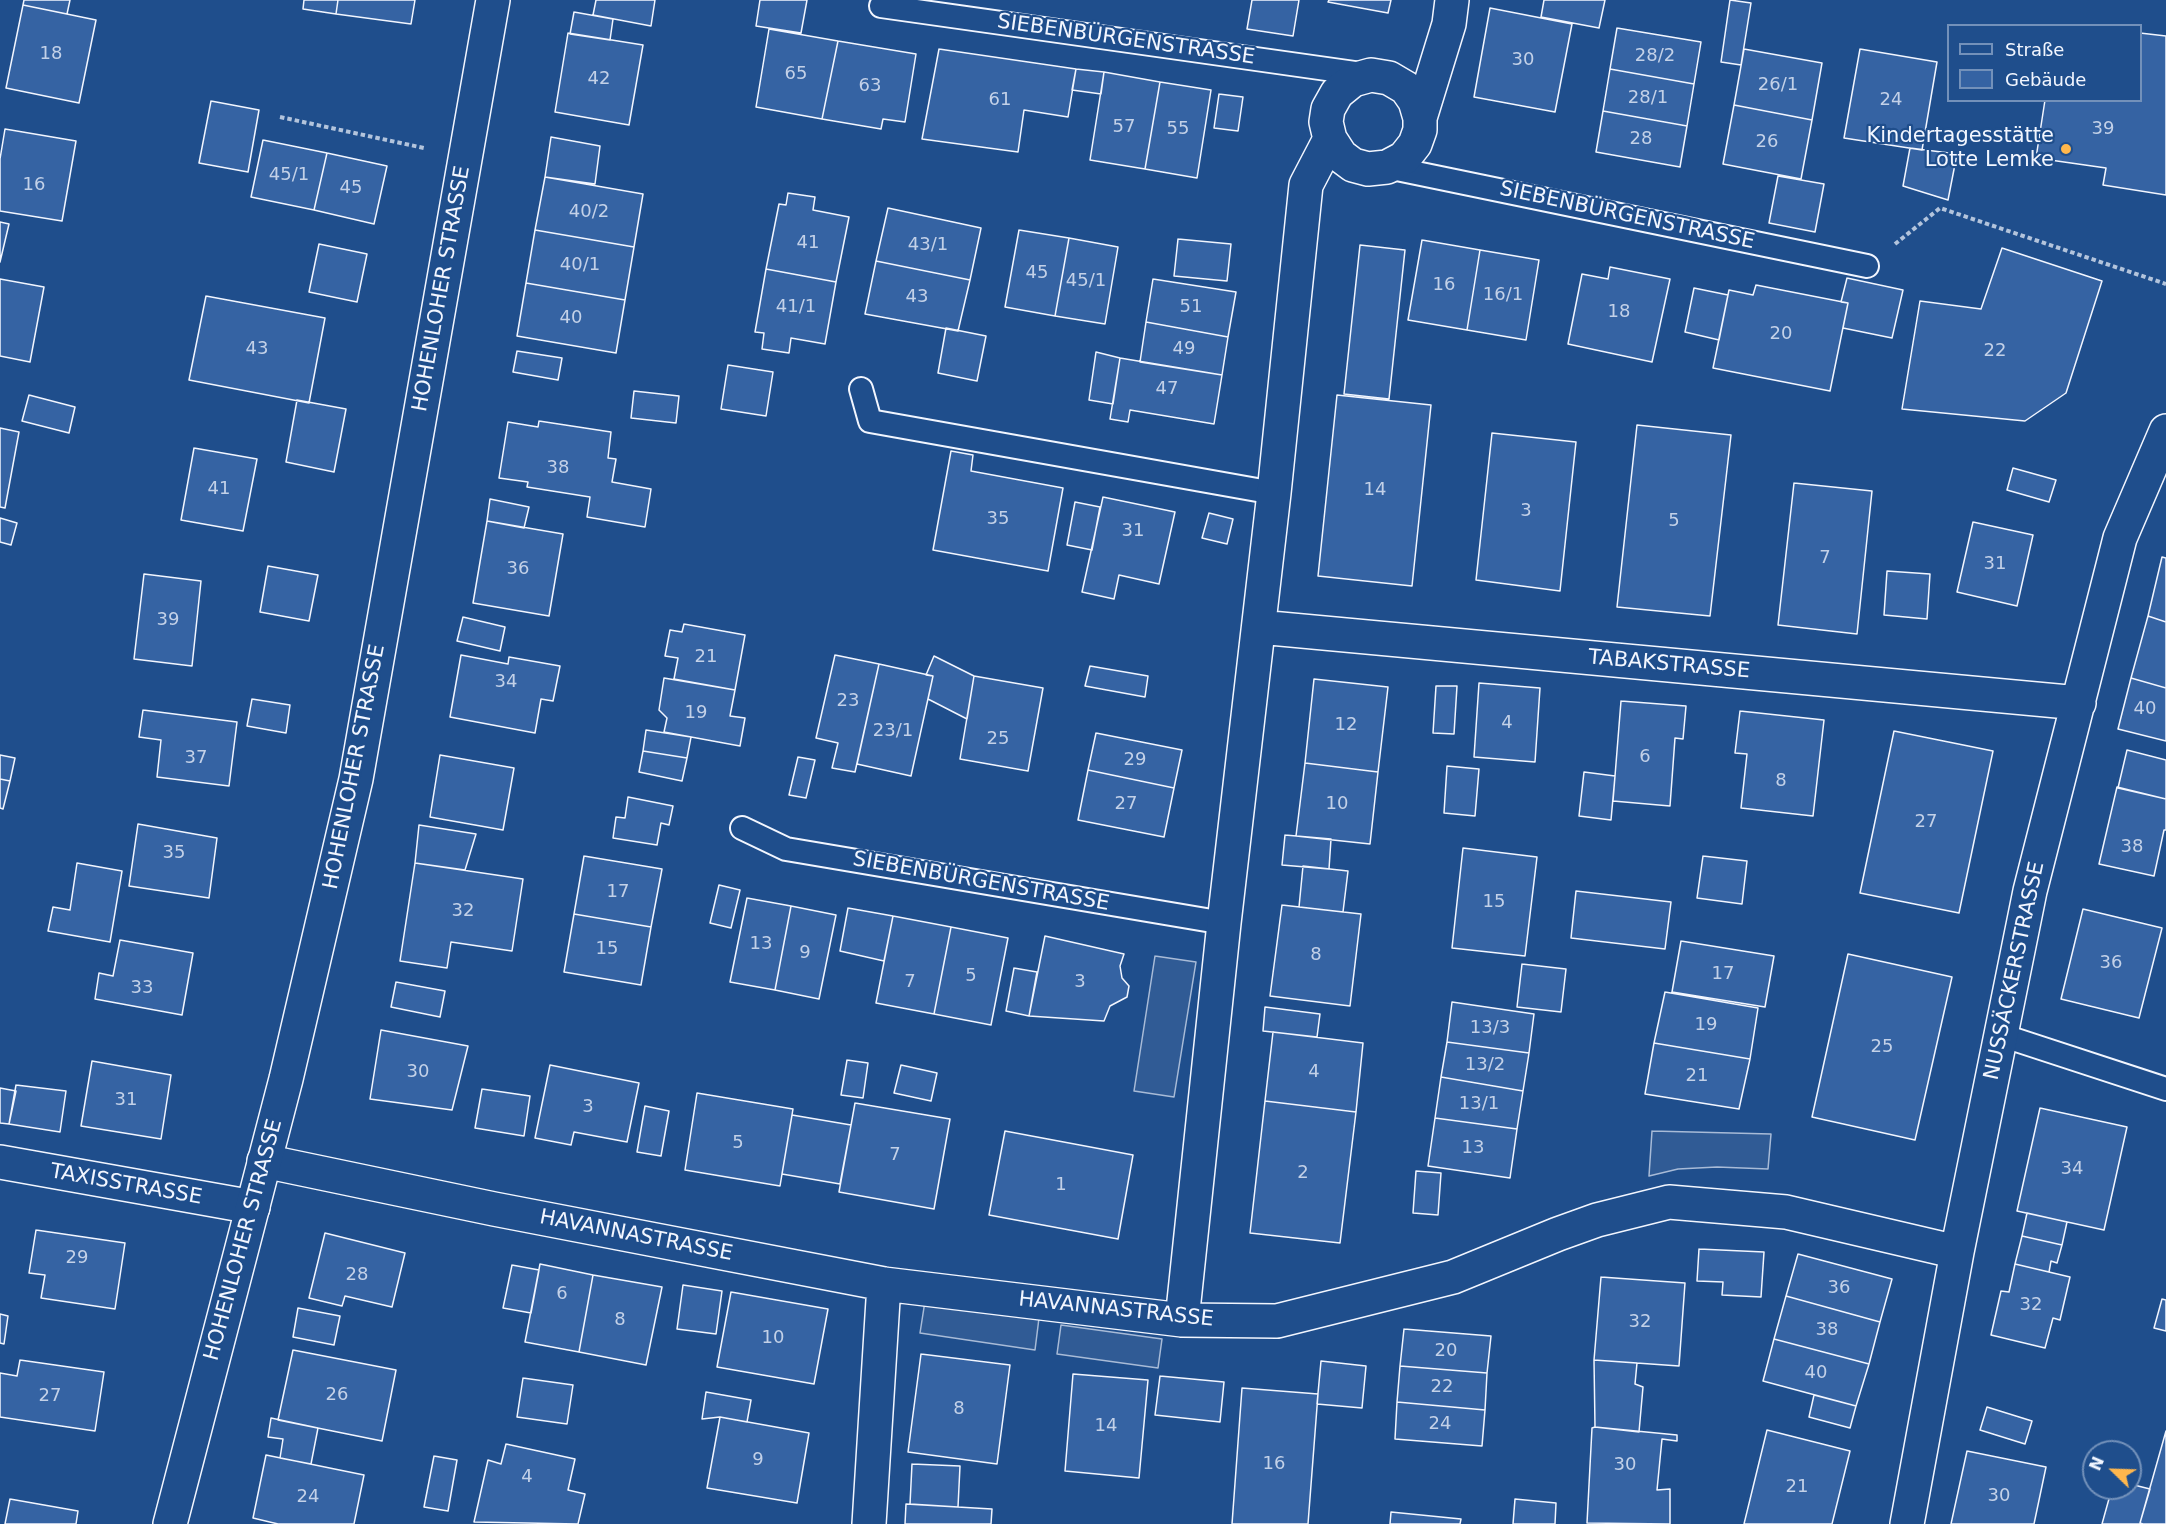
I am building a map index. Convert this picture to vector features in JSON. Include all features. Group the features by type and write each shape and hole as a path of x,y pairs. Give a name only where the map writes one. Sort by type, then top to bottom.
{"street":[{"name":"HOHENLOHER STRASSE","path":"170,1524 286,1079 356,778 493,0"},
{"path":"1387,167 1404,158 1415,144 1420,130 1420,118 1449,24 1452,0"},
{"path":"1182,1320 1306,185 1330,139 1326,122 1328,109 1337,93 1353,80 1371,75"},
{"name":"SIEBENBÜRGENSTRASSE","path":"1371,75 1389,78 1406,88 1415,101 1420,118"},
{"name":"SIEBENBÜRGENSTRASSE","path":"1330,139 1341,156 1353,165 1368,169 1387,167"},
{"name":"NUSSÄCKERSTRASSE","path":"1907,1524 1958,1252 2030,891 2120,538 2166,431"},
{"name":"TABAKSTRASSE","path":"1259,627 2079,703"},
{"name":"HAVANNASTRASSE","path":"264,1161 494,1209 884,1284 1182,1320 1277,1321 1453,1277 1597,1220 1669,1202 1786,1212 1958,1252"},
{"name":"TAXISSTRASSE","path":"0,1162 253,1207"},
{"path":"869,1524 884,1284"}],"lane":[{"name":"SIEBENBÜRGENSTRASSE","path":"881,6 1371,75"},
{"name":"SIEBENBÜRGENSTRASSE","path":"1387,167 1867,266"},
{"path":"861,389 870,421 1274,493"},
{"name":"SIEBENBÜRGENSTRASSE","path":"742,828 786,849 1224,923"},
{"path":"2001,1035 2166,1089"}],"path":[{"path":"280,117 465,157"},
{"path":"1867,266 1940,208 2166,284"}],"shaded area":[{"path":"1155,956 1196,962 1174,1097 1134,1091"},
{"path":"1652,1131 1771,1134 1768,1169 1717,1167 1678,1169 1649,1176"},
{"path":"925,1301 1039,1318 1035,1350 920,1333"},
{"path":"1061,1325 1162,1339 1158,1368 1057,1354"}],"building":[{"path":"24,0 70,0 67,14 23,5"},
{"path":"304,0 338,0 336,14 303,9"},
{"path":"338,0 415,0 411,24 336,14"},
{"path":"596,0 655,0 651,26 593,15"},
{"path":"760,0 807,0 801,33 756,26"},
{"path":"1252,0 1299,0 1293,36 1247,29"},
{"path":"1329,0 1391,0 1388,13 1328,2"},
{"path":"1544,0 1605,0 1599,28 1541,17"},
{"path":"1730,0 1751,3 1741,65 1721,62"},
{"path":"23,5 96,20 79,103 6,88"},
{"path":"1490,8 1572,24 1555,112 1474,97"},
{"path":"574,12 613,19 610,40 570,34"},
{"path":"1617,28 1701,42 1694,84 1610,69"},
{"path":"769,29 838,41 822,119 756,107"},
{"path":"568,33 643,45 629,125 555,112"},
{"path":"2142,33 2166,36 2166,195 2103,185 2106,168 2036,158 2045,102 2142,102"},
{"path":"838,41 916,54 905,122 883,119 881,129 822,119"},
{"path":"939,49 1076,69 1068,117 1024,110 1018,152 922,139"},
{"path":"1744,49 1822,63 1812,120 1734,105"},
{"path":"1860,49 1937,62 1922,150 1844,138"},
{"path":"1076,69 1104,72 1101,94 1072,90"},
{"path":"1610,69 1694,84 1687,126 1603,111"},
{"path":"1104,72 1160,82 1145,169 1090,160"},
{"path":"1160,82 1211,90 1197,178 1145,169"},
{"path":"1219,94 1243,97 1238,131 1214,128"},
{"path":"211,101 259,110 248,172 199,163"},
{"path":"1734,105 1812,120 1801,179 1723,164"},
{"path":"1603,111 1687,126 1680,167 1596,152"},
{"path":"5,129 76,141 62,221 0,211 0,159"},
{"path":"551,137 600,146 595,184 545,177"},
{"path":"263,140 327,153 314,210 251,197"},
{"path":"1910,148 1957,154 1948,200 1903,186"},
{"path":"327,153 387,166 374,224 314,210"},
{"path":"1778,176 1824,184 1815,232 1769,223"},
{"path":"545,177 643,194 634,247 535,230"},
{"path":"788,193 815,197 813,210 849,217 836,282 766,269 779,204 786,205"},
{"path":"888,208 981,228 970,280 876,261"},
{"path":"0,222 9,224 0,262"},
{"path":"535,230 634,247 625,300 526,283"},
{"path":"1019,230 1069,238 1055,316 1005,307"},
{"path":"1069,238 1118,247 1105,324 1055,316"},
{"path":"1178,239 1231,244 1227,281 1174,276"},
{"path":"1422,240 1480,250 1467,330 1408,320"},
{"path":"319,244 367,254 357,302 309,292"},
{"path":"1360,245 1405,250 1389,399 1344,394"},
{"path":"2002,248 2102,281 2066,393 2025,421 1902,409 1920,301 1981,309"},
{"path":"1480,250 1539,260 1526,340 1467,330"},
{"path":"876,261 970,280 958,331 865,314"},
{"path":"1610,267 1670,279 1652,362 1568,344 1582,274 1608,279"},
{"path":"766,269 836,282 825,344 791,338 789,353 762,349 764,333 755,332"},
{"path":"1847,278 1903,290 1892,338 1843,328 1848,303 1841,302"},
{"path":"0,279 44,287 30,362 0,356"},
{"path":"1153,279 1236,292 1228,337 1146,322"},
{"path":"526,283 625,300 616,353 517,336"},
{"path":"1756,285 1848,303 1830,391 1713,368 1729,290 1753,295"},
{"path":"1694,288 1728,295 1719,340 1685,332"},
{"path":"206,296 325,318 309,403 189,380"},
{"path":"1146,322 1228,337 1222,375 1140,362"},
{"path":"946,328 986,336 977,381 938,373"},
{"path":"517,351 562,358 558,380 513,372"},
{"path":"1096,352 1120,358 1113,404 1089,400"},
{"path":"1120,358 1222,375 1214,424 1130,410 1128,422 1110,419"},
{"path":"728,365 773,372 766,416 721,409"},
{"path":"634,391 679,396 676,423 631,418"},
{"path":"29,395 75,407 69,433 22,421"},
{"path":"1337,395 1431,405 1412,586 1318,576"},
{"path":"297,400 346,409 334,472 286,462"},
{"path":"539,421 611,432 608,458 616,459 612,482 651,489 645,527 587,517 590,497 527,487 528,482 499,478 508,422 538,427"},
{"path":"1637,425 1731,435 1710,616 1617,607"},
{"path":"0,428 19,432 5,508 0,507"},
{"path":"1492,433 1576,442 1560,591 1476,580"},
{"path":"194,448 257,459 243,531 181,520"},
{"path":"951,451 973,455 971,471 1063,488 1048,571 933,550"},
{"path":"2013,468 2056,480 2049,502 2007,490"},
{"path":"1794,483 1872,491 1857,634 1778,625"},
{"path":"1103,497 1175,512 1159,584 1119,575 1114,599 1082,592"},
{"path":"490,499 529,507 524,528 487,521"},
{"path":"1075,502 1100,507 1092,550 1067,545"},
{"path":"1209,513 1233,519 1227,544 1202,538"},
{"path":"0,518 17,523 11,545 0,542"},
{"path":"487,521 563,534 549,616 473,603"},
{"path":"1973,522 2033,535 2017,606 1957,592"},
{"path":"2162,557 2166,558 2166,622 2148,616"},
{"path":"268,566 318,575 309,621 260,612"},
{"path":"1887,571 1930,574 1927,619 1884,615"},
{"path":"144,574 201,581 192,666 134,659"},
{"path":"2148,616 2166,622 2166,688 2131,678"},
{"path":"463,617 505,627 500,651 457,641"},
{"path":"684,624 745,635 735,690 674,679 678,658 665,656 670,630 682,632"},
{"path":"461,655 508,664 509,657 560,666 553,701 541,699 535,733 450,717"},
{"path":"835,655 879,664 855,772 832,768 838,743 816,738"},
{"path":"934,656 974,676 967,719 928,699 933,676 926,675"},
{"path":"879,664 933,676 911,776 857,764"},
{"path":"1090,666 1148,676 1145,697 1085,686"},
{"path":"974,676 1043,688 1028,771 960,759"},
{"path":"664,678 735,690 730,716 745,718 740,746 664,732 667,718 659,710"},
{"path":"2131,678 2166,688 2166,741 2118,729"},
{"path":"1314,679 1388,687 1378,772 1305,763"},
{"path":"1479,683 1540,688 1535,762 1474,757"},
{"path":"1436,686 1457,686 1454,734 1433,733"},
{"path":"252,699 290,705 286,733 247,726"},
{"path":"1621,701 1686,706 1683,739 1675,738 1670,806 1613,801"},
{"path":"143,710 237,722 229,786 157,777 161,740 139,737"},
{"path":"1740,711 1824,720 1813,816 1741,808 1747,754 1735,753"},
{"path":"646,730 691,737 687,758 643,751"},
{"path":"1894,731 1993,751 1959,913 1860,893"},
{"path":"1096,733 1182,750 1174,788 1088,770"},
{"path":"2127,750 2166,760 2166,799 2118,788"},
{"path":"643,751 687,758 682,781 639,772"},
{"path":"0,755 15,758 10,781 0,779"},
{"path":"440,755 514,768 503,830 430,817"},
{"path":"798,757 815,760 806,798 789,795"},
{"path":"1305,763 1378,772 1370,844 1296,836"},
{"path":"1447,766 1479,769 1475,816 1444,813"},
{"path":"1088,770 1174,788 1164,837 1078,820"},
{"path":"1584,772 1615,776 1611,820 1579,816"},
{"path":"0,779 10,781 3,809 0,808"},
{"path":"2117,787 2166,799 2166,830 2164,830 2154,876 2099,864"},
{"path":"628,797 673,806 669,825 661,823 657,845 613,838 616,817 625,818"},
{"path":"138,824 217,838 209,898 129,886"},
{"path":"419,825 476,834 465,870 415,863"},
{"path":"1285,835 1331,839 1329,869 1282,865"},
{"path":"1463,848 1537,857 1525,956 1452,948"},
{"path":"584,856 662,869 651,927 574,914"},
{"path":"1703,856 1747,861 1742,904 1697,898"},
{"path":"77,863 122,871 110,942 48,931 53,907 70,910"},
{"path":"415,863 523,879 512,951 451,942 447,968 400,961"},
{"path":"1303,866 1348,871 1343,912 1299,907"},
{"path":"719,885 740,890 731,928 710,923"},
{"path":"1576,891 1671,902 1665,949 1571,938"},
{"path":"747,898 791,906 775,990 730,982"},
{"path":"1282,905 1361,914 1350,1006 1270,996"},
{"path":"791,906 836,915 819,999 775,990"},
{"path":"848,908 893,916 884,961 840,951"},
{"path":"2083,909 2162,928 2139,1018 2061,999"},
{"path":"574,914 651,927 641,985 564,972"},
{"path":"893,916 951,927 934,1014 876,1003"},
{"path":"951,927 1008,938 991,1025 934,1014"},
{"path":"1045,936 1124,954 1120,966 1122,978 1129,986 1127,997 1110,1006 1104,1021 1029,1016"},
{"path":"120,940 193,953 182,1015 95,999 99,973 113,976"},
{"path":"1681,941 1774,956 1765,1007 1672,992"},
{"path":"1848,954 1952,977 1915,1140 1812,1117"},
{"path":"1522,964 1566,969 1561,1012 1517,1007"},
{"path":"1014,968 1037,972 1029,1016 1006,1011"},
{"path":"396,982 445,991 440,1017 391,1007"},
{"path":"1665,992 1758,1008 1750,1059 1654,1043"},
{"path":"1452,1002 1534,1014 1529,1053 1447,1042"},
{"path":"1265,1007 1320,1014 1317,1037 1263,1031"},
{"path":"381,1030 468,1046 452,1110 370,1099"},
{"path":"1273,1032 1363,1043 1356,1112 1265,1101"},
{"path":"1447,1042 1529,1053 1523,1091 1441,1077"},
{"path":"1654,1043 1750,1059 1739,1109 1645,1094"},
{"path":"847,1060 868,1063 863,1098 841,1095"},
{"path":"92,1061 171,1075 161,1139 81,1126"},
{"path":"550,1065 639,1083 627,1142 574,1132 571,1145 535,1138"},
{"path":"901,1065 937,1073 931,1101 894,1093"},
{"path":"1441,1077 1523,1091 1517,1129 1435,1118"},
{"path":"16,1085 66,1091 60,1132 9,1124"},
{"path":"0,1088 16,1091 9,1124 0,1123"},
{"path":"482,1089 530,1096 524,1136 475,1128"},
{"path":"697,1093 793,1109 780,1186 685,1170"},
{"path":"1265,1101 1356,1112 1340,1243 1250,1233"},
{"path":"855,1103 950,1119 934,1209 839,1192"},
{"path":"645,1106 669,1111 661,1156 637,1152"},
{"path":"2040,1108 2127,1127 2104,1230 2017,1211"},
{"path":"792,1115 851,1125 840,1184 782,1174"},
{"path":"1435,1118 1517,1129 1510,1178 1428,1166"},
{"path":"1005,1131 1133,1155 1118,1239 989,1215"},
{"path":"1416,1171 1441,1173 1438,1215 1413,1213"},
{"path":"2027,1213 2067,1222 2062,1245 2022,1236"},
{"path":"36,1230 125,1243 115,1309 41,1298 45,1275 29,1273"},
{"path":"325,1233 405,1253 392,1307 345,1296 342,1306 309,1298"},
{"path":"2022,1236 2062,1245 2057,1263 2051,1261 2049,1272 2015,1264"},
{"path":"1699,1249 1764,1252 1761,1297 1722,1295 1723,1282 1697,1281"},
{"path":"1798,1254 1892,1279 1880,1322 1786,1296"},
{"path":"540,1264 593,1275 579,1352 525,1342"},
{"path":"2015,1264 2070,1277 2060,1320 2053,1318 2045,1348 1991,1335 2001,1291 2009,1292"},
{"path":"512,1265 539,1270 531,1313 503,1308"},
{"path":"593,1275 662,1287 646,1365 579,1352"},
{"path":"1601,1277 1685,1283 1679,1366 1594,1360"},
{"path":"683,1285 722,1291 716,1334 677,1329"},
{"path":"731,1292 828,1309 814,1384 717,1367"},
{"path":"1786,1296 1880,1322 1869,1364 1774,1339"},
{"path":"2162,1299 2166,1300 2166,1331 2154,1328"},
{"path":"298,1308 340,1316 334,1345 293,1337"},
{"path":"0,1314 8,1316 4,1344 0,1343"},
{"path":"1404,1329 1491,1336 1487,1373 1400,1366"},
{"path":"1774,1339 1869,1364 1856,1406 1763,1381"},
{"path":"293,1350 396,1370 382,1441 278,1420"},
{"path":"921,1354 1010,1365 997,1464 908,1452"},
{"path":"20,1360 104,1372 95,1431 0,1417 0,1373 17,1376"},
{"path":"1594,1360 1637,1363 1635,1384 1643,1387 1639,1432 1595,1427"},
{"path":"1321,1361 1366,1366 1362,1408 1317,1404"},
{"path":"1400,1366 1487,1373 1485,1410 1397,1402"},
{"path":"1073,1374 1148,1380 1139,1478 1065,1471"},
{"path":"1160,1376 1224,1382 1220,1422 1155,1415"},
{"path":"523,1378 573,1385 567,1424 517,1417"},
{"path":"1242,1388 1318,1394 1308,1524 1232,1524"},
{"path":"706,1392 751,1400 747,1422 720,1417 702,1419"},
{"path":"1814,1395 1856,1406 1850,1428 1809,1417"},
{"path":"1397,1402 1485,1410 1482,1446 1395,1439"},
{"path":"1987,1407 2032,1421 2025,1444 1980,1430"},
{"path":"720,1417 809,1433 797,1503 707,1488"},
{"path":"271,1418 318,1428 311,1464 280,1458 283,1439 268,1437"},
{"path":"1592,1428 1677,1435 1677,1441 1662,1439 1657,1490 1670,1489 1670,1524 1587,1523"},
{"path":"1767,1430 1850,1451 1832,1524 1744,1524"},
{"path":"2166,1431 2166,1524 2143,1524 2140,1523"},
{"path":"506,1444 575,1459 568,1490 585,1494 578,1524 474,1522 488,1460 501,1464"},
{"path":"1967,1451 2046,1467 2034,1524 1951,1524"},
{"path":"266,1455 364,1475 354,1524 278,1524 253,1518"},
{"path":"434,1456 457,1460 448,1511 424,1507"},
{"path":"912,1464 960,1466 958,1507 910,1504"},
{"path":"2142,1487 2150,1489 2140,1523 2143,1524 2102,1524 2109,1500 2142,1500"},
{"path":"10,1499 78,1511 76,1524 5,1524"},
{"path":"1515,1499 1556,1503 1555,1524 1513,1524"},
{"path":"906,1504 992,1509 991,1524 905,1524"},
{"path":"1391,1512 1461,1519 1460,1524 1390,1524"}],"place":[{"name":"Kindertagesstätte Lotte Lemke","path":"2066,149"}]}
